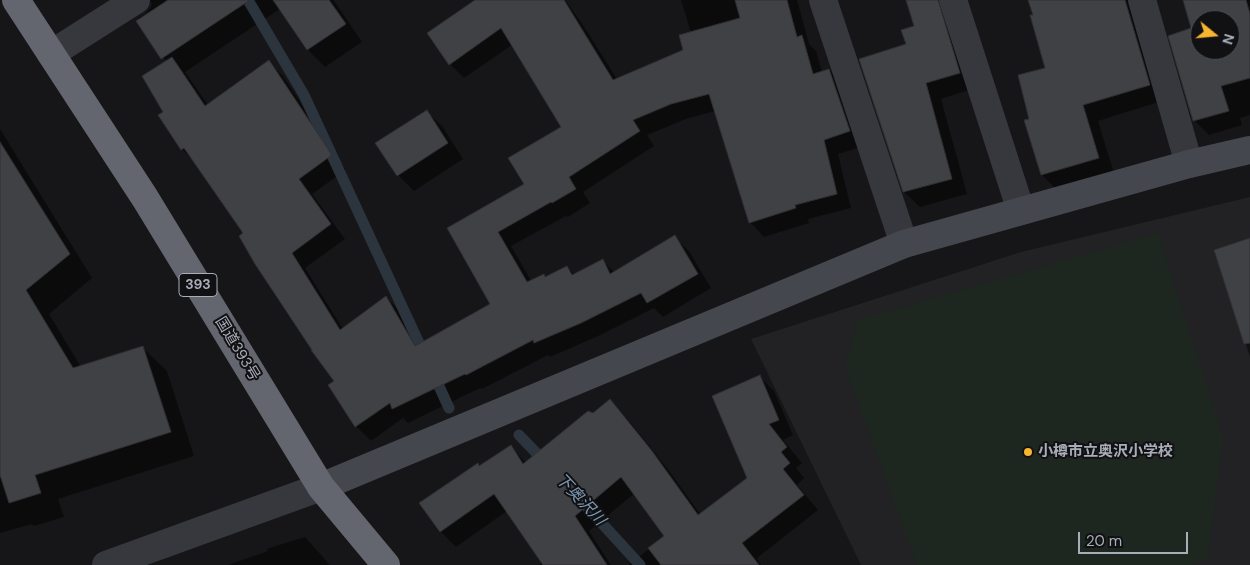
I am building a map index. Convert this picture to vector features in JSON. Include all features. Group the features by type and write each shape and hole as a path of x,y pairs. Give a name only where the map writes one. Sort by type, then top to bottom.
{"highway":[{"name":"国道393号","path":"16,0 145,198 322,487 386,565"}],"street":[{"path":"51,54 136,0"},
{"path":"823,0 904,244"},
{"path":"953,0 1021,211"},
{"path":"1142,0 1189,164"},
{"path":"108,565 322,487 904,244 1189,164 1250,150"}],"shaded area":[{"name":"小樽市立奥沢小学校","path":"1250,197 1250,565 861,565 751,339 1021,252"},
{"name":"小樽市立奥沢小学校","path":"1158,233 1223,437 1208,558 1189,565 917,565 845,367 858,320"}],"building":[{"path":"168,0 250,0 161,59 136,21"},
{"path":"273,0 329,0 346,24 307,50"},
{"path":"475,0 564,0 613,80 683,50 679,35 740,18 735,0 787,0 797,37 802,35 813,74 829,69 850,131 824,140 837,194 795,205 796,208 749,223 709,94 671,104 633,120 640,131 569,177 576,189 498,232 527,282 544,274 545,277 567,266 572,275 603,259 610,274 675,235 698,274 647,303 641,293 581,323 534,343 533,340 466,375 392,409 390,403 355,427 328,385 334,381 311,350 255,264 239,236 243,233 184,148 181,150 158,115 163,112 142,76 172,57 205,106 269,60 332,155 299,179 331,224 292,253 340,330 386,296 415,346 490,304 447,228 524,184 508,158 561,127 501,28 449,65 427,33"},
{"path":"906,0 938,0 960,73 926,83 952,179 903,192 859,59 906,44 901,30 914,26"},
{"path":"1028,0 1125,0 1150,85 1083,105 1099,158 1041,175 1024,120 1029,119 1018,75 1045,68 1030,15 1033,15"},
{"path":"1183,0 1246,0 1250,14 1250,78 1221,86 1229,111 1193,121 1168,36 1190,28 1190,60 1240,60 1240,10 1190,10 1190,24"},
{"path":"427,110 448,143 397,176 375,143"},
{"path":"0,142 70,254 26,290 73,368 143,346 171,432 35,475 41,493 9,503 0,475"},
{"path":"1250,238 1250,343 1244,344 1214,250"},
{"path":"760,375 779,420 769,424 787,447 781,452 790,463 783,469 804,495 742,543 759,565 661,565 648,548 664,536 621,477 575,516 607,565 543,565 494,494 440,532 419,503 478,463 479,466 511,445 523,464 588,411 593,413 610,399 652,451 698,515 747,478 712,396"}],"waterway":[{"path":"248,0 304,95 425,356"},
{"path":"433,373 449,408"},
{"name":"下奥沢川","path":"519,435 546,463"},
{"name":"下奥沢川","path":"577,496 640,565"}],"place":[{"name":"小樽市立奥沢小学校","path":"1028,452"}]}
